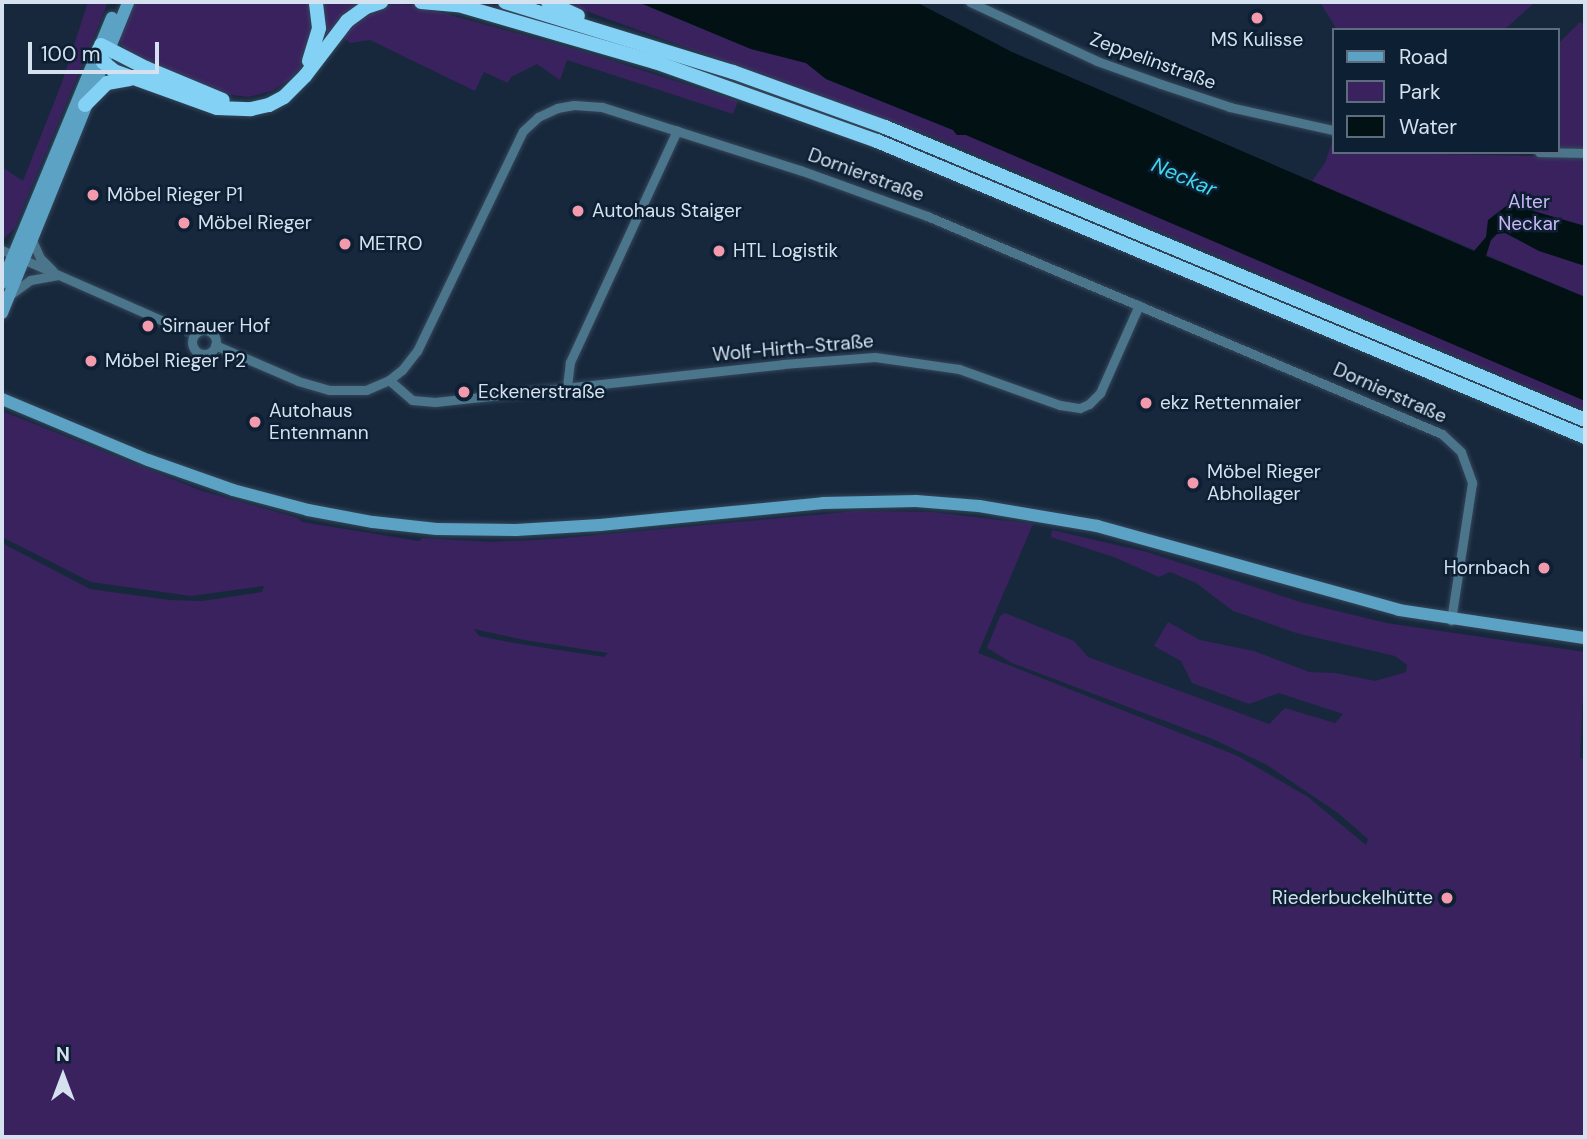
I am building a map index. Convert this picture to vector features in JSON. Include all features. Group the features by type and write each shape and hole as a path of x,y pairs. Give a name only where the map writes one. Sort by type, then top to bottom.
{"highway":[{"path":"103,51 211,95 234,101 251,100 286,87 306,66 318,37 316,2"},
{"path":"103,51 114,71 217,108 239,110 261,107 277,101 298,84 353,16 381,2"},
{"path":"421,2 454,3 655,62 877,141 1585,437"},
{"path":"505,2 604,30 780,88 951,153 1585,420"},
{"path":"548,2 604,30"},
{"path":"85,106 107,83 137,79"}],"main road":[{"path":"2,313 7,297 12,255 31,237 85,106 119,2"},
{"path":"2,283 103,51 128,2"},
{"path":"4,398 148,460 233,491 308,510 373,522 437,528 516,530 600,526 823,503 946,503 1026,512 1097,526 1326,592 1451,620 1585,638"}],"street":[{"name":"Zeppelinstraße","path":"970,2 1097,61 1186,93 1230,107 1332,130"},
{"name":"Dornierstraße","path":"215,345 298,381 330,390 366,390 389,380 402,370 417,351 514,145 532,121 556,108 593,106 677,130 915,211 1430,428 1457,447 1468,465 1472,483 1451,620"},
{"path":"567,386 570,362 677,130"},
{"path":"1559,152 1585,153"},
{"path":"31,237 40,258 57,275"},
{"path":"12,255 161,320"},
{"path":"7,297 30,280 57,275"},
{"name":"Wolf-Hirth-Straße","path":"389,380 409,399 431,402 567,386 875,357 959,369 1060,405 1080,408 1089,404 1100,393 1139,305"}],"green space":[{"path":"88,2 108,2 14,229 2,240 2,167 23,181 61,85"},
{"path":"133,2 312,2 315,13 307,59 293,77 272,91 248,97 225,94 147,62 123,48 119,34"},
{"path":"320,2 368,2 320,49"},
{"path":"561,2 638,2 751,49 806,63 826,79 953,130 957,135 966,135 1558,388 1585,401 1585,410 937,138"},
{"path":"1320,2 1535,2 1506,28 1336,28"},
{"path":"414,5 585,52 738,101 733,114 567,60 560,80 537,64 511,77 508,83 484,72 475,91 370,40 350,43 340,35 354,20 382,6"},
{"path":"1580,22 1585,25 1585,148 1559,148 1559,43"},
{"name":"Alter Neckar","path":"1332,143 1332,154 1585,157 1585,297 1312,181 1325,163"},
{"path":"2,411 202,491 298,518 302,522 419,541 422,538 491,542 554,539 856,511 933,512 1033,524 978,653 1238,756 1308,797 1366,845 1368,839 1338,813 1267,765 1215,740 1012,663 987,648 1000,616 1005,613 1074,641 1088,657 1269,724 1285,708 1335,723 1343,714 1279,693 1249,704 1192,683 1181,661 1154,646 1168,622 1200,640 1254,651 1309,672 1336,673 1375,681 1406,672 1407,665 1395,656 1296,633 1233,611 1196,583 1170,572 1159,577 1114,557 1051,537 1052,530 1147,552 1300,602 1386,623 1585,652 1580,758 1585,759 1585,1137 2,1137 2,543 90,589 169,600 202,601 262,592 264,586 191,596 91,582 2,537","holes":["474,629 608,653 604,657 514,643 479,636"]}],"water":[{"name":"Neckar","path":"638,2 916,2 1012,52 1474,251 1486,237 1488,220 1509,204 1585,226 1585,266 1539,251 1505,233 1497,234 1491,240 1486,256 1585,297 1585,401 966,135 957,135 953,130 826,79 806,63 751,49"}],"tunnel":[{"path":"161,320 193,335"}],"place":[{"name":"MS Kulisse","path":"1257,18"},
{"name":"Möbel Rieger P1","path":"93,195"},
{"name":"Autohaus Staiger","path":"578,211"},
{"name":"Möbel Rieger","path":"184,223"},
{"name":"METRO","path":"345,244"},
{"name":"HTL Logistik","path":"719,251"},
{"name":"Sirnauer Hof","path":"148,326"},
{"name":"Möbel Rieger P2","path":"91,361"},
{"name":"Eckenerstraße","path":"464,392"},
{"name":"ekz Rettenmaier","path":"1146,403"},
{"name":"Autohaus Entenmann","path":"255,422"},
{"name":"Möbel Rieger Abhollager","path":"1193,483"},
{"name":"Hornbach","path":"1544,568"},
{"name":"Riederbuckelhütte","path":"1447,898"}]}
